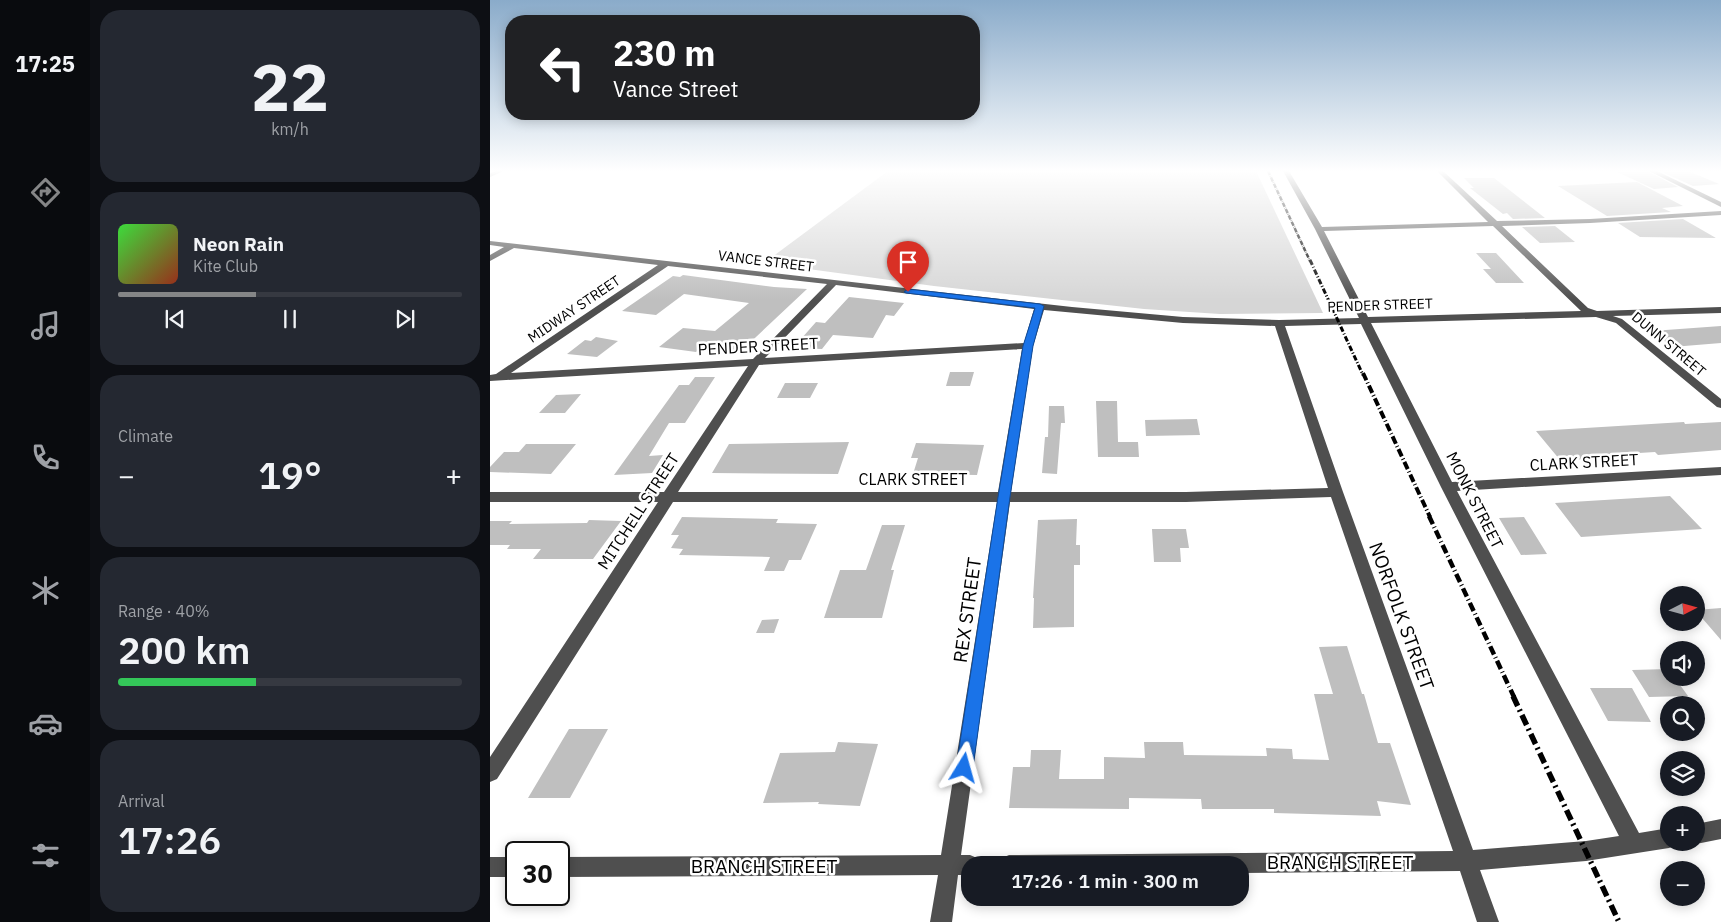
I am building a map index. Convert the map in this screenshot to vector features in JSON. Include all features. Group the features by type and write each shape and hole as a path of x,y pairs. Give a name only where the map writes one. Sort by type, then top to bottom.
{"street":[{"name":"MONK STREET","path":"1310,214 1448,487 1634,844"},
{"name":"DUNN STREET","path":"1485,214 1586,310 1619,321 1721,405"},
{"path":"1319,229 1634,219 1706,214"},
{"name":"VANCE STREET","path":"490,243 1040,306"},
{"path":"490,258 512,246"},
{"name":"MIDWAY STREET","path":"494,377 664,264"},
{"name":"MITCHELL STREET","path":"490,773 755,362 834,283"},
{"name":"PENDER STREET","path":"1040,306 1174,319 1279,323 1721,310"},
{"name":"REX STREET","path":"942,922 960,865 1004,497 1028,346 1040,306"},
{"name":"NORFOLK STREET","path":"1279,323 1336,492 1488,922"},
{"name":"PENDER STREET","path":"494,377 1028,346"},
{"name":"CLARK STREET","path":"1448,487 1721,471"},
{"name":"CLARK STREET","path":"490,497 1247,496 1336,492"},
{"path":"1705,832 1721,829"},
{"name":"BRANCH STREET","path":"1249,863 1467,861 1586,852 1660,840"},
{"name":"BRANCH STREET","path":"570,867 960,865"},
{"path":"490,867 505,867"}],"shaded area":[{"path":"830,214 1276,214 1323,313 1220,314 1144,309 934,286 764,263"}],"building":[{"path":"1508,214 1540,214 1545,218 1513,219"},
{"path":"1604,214 1639,214 1607,216"},
{"path":"1683,219 1716,238 1640,237 1618,223"},
{"path":"1555,226 1575,242 1540,243 1522,227"},
{"path":"1476,253 1496,253 1524,283 1496,283 1483,269 1491,269"},
{"path":"683,275 774,287 807,289 740,352 702,346 696,352 659,347 683,328 715,331 749,303 684,294 656,315 622,311 673,276 680,277"},
{"path":"849,297 904,303 894,316 886,315 873,338 833,335 822,349 793,348 816,322 825,323"},
{"path":"1721,326 1721,343 1672,347 1652,331"},
{"path":"596,337 618,341 597,357 567,354 585,340 591,341"},
{"path":"950,372 974,372 970,386 946,386"},
{"path":"695,377 715,377 685,423 669,423 649,456 663,455 652,473 614,475 679,385 689,385"},
{"path":"785,383 818,383 810,398 777,398"},
{"path":"581,394 565,413 539,413 556,395"},
{"path":"1096,401 1117,401 1118,442 1138,442 1139,457 1098,457"},
{"path":"1049,406 1064,406 1065,423 1061,423 1057,474 1042,473 1045,437 1048,437"},
{"path":"1197,419 1200,435 1146,436 1145,420"},
{"path":"1684,422 1685,424 1721,422 1721,450 1658,455 1655,452 1590,456 1592,459 1560,460 1536,431"},
{"path":"849,442 838,474 712,473 729,444"},
{"path":"916,443 984,445 977,475 913,474 918,458 911,458"},
{"path":"526,444 576,444 551,474 490,472 490,467 504,452 519,452"},
{"path":"1670,496 1702,529 1581,537 1555,503"},
{"path":"682,517 778,519 776,523 817,524 801,560 789,560 784,571 764,571 770,557 679,555 683,549 671,548 679,535 671,535"},
{"path":"1524,517 1547,554 1521,555 1499,518"},
{"path":"1077,519 1076,545 1080,545 1080,565 1074,565 1074,627 1033,628 1038,520"},
{"path":"589,520 621,521 593,559 533,559 541,549 507,549 510,545 490,545 490,521 512,521 509,524 587,523"},
{"path":"882,525 905,525 891,570 894,570 882,618 824,618 840,570 866,570"},
{"path":"1152,529 1186,529 1189,548 1180,548 1181,562 1154,562"},
{"path":"1721,608 1721,640 1705,621 1705,609"},
{"path":"779,619 774,633 756,633 762,620"},
{"path":"1347,646 1362,694 1364,694 1378,743 1390,743 1411,805 1377,801 1381,816 1274,813 1274,809 1202,809 1201,799 1129,798 1129,809 1009,808 1013,767 1030,767 1031,750 1061,750 1059,779 1104,779 1104,757 1145,758 1144,742 1183,742 1184,755 1267,756 1266,748 1292,749 1293,759 1329,760 1314,694 1333,694 1319,647"},
{"path":"1660,669 1660,686 1681,686 1688,696 1649,697 1632,670"},
{"path":"1590,688 1632,688 1651,722 1608,721"},
{"path":"569,729 608,729 570,798 528,798"},
{"path":"838,742 878,744 860,806 818,804 819,802 763,803 780,753 835,752"}],"railway":[{"path":"1288,214 1310,261"},
{"path":"1310,260 1363,375"},
{"path":"1363,373 1430,517"},
{"path":"1429,516 1514,697"},
{"path":"1513,696 1619,922"}],"route":[{"path":"908,292 1040,306 1028,346 964,768"}]}
